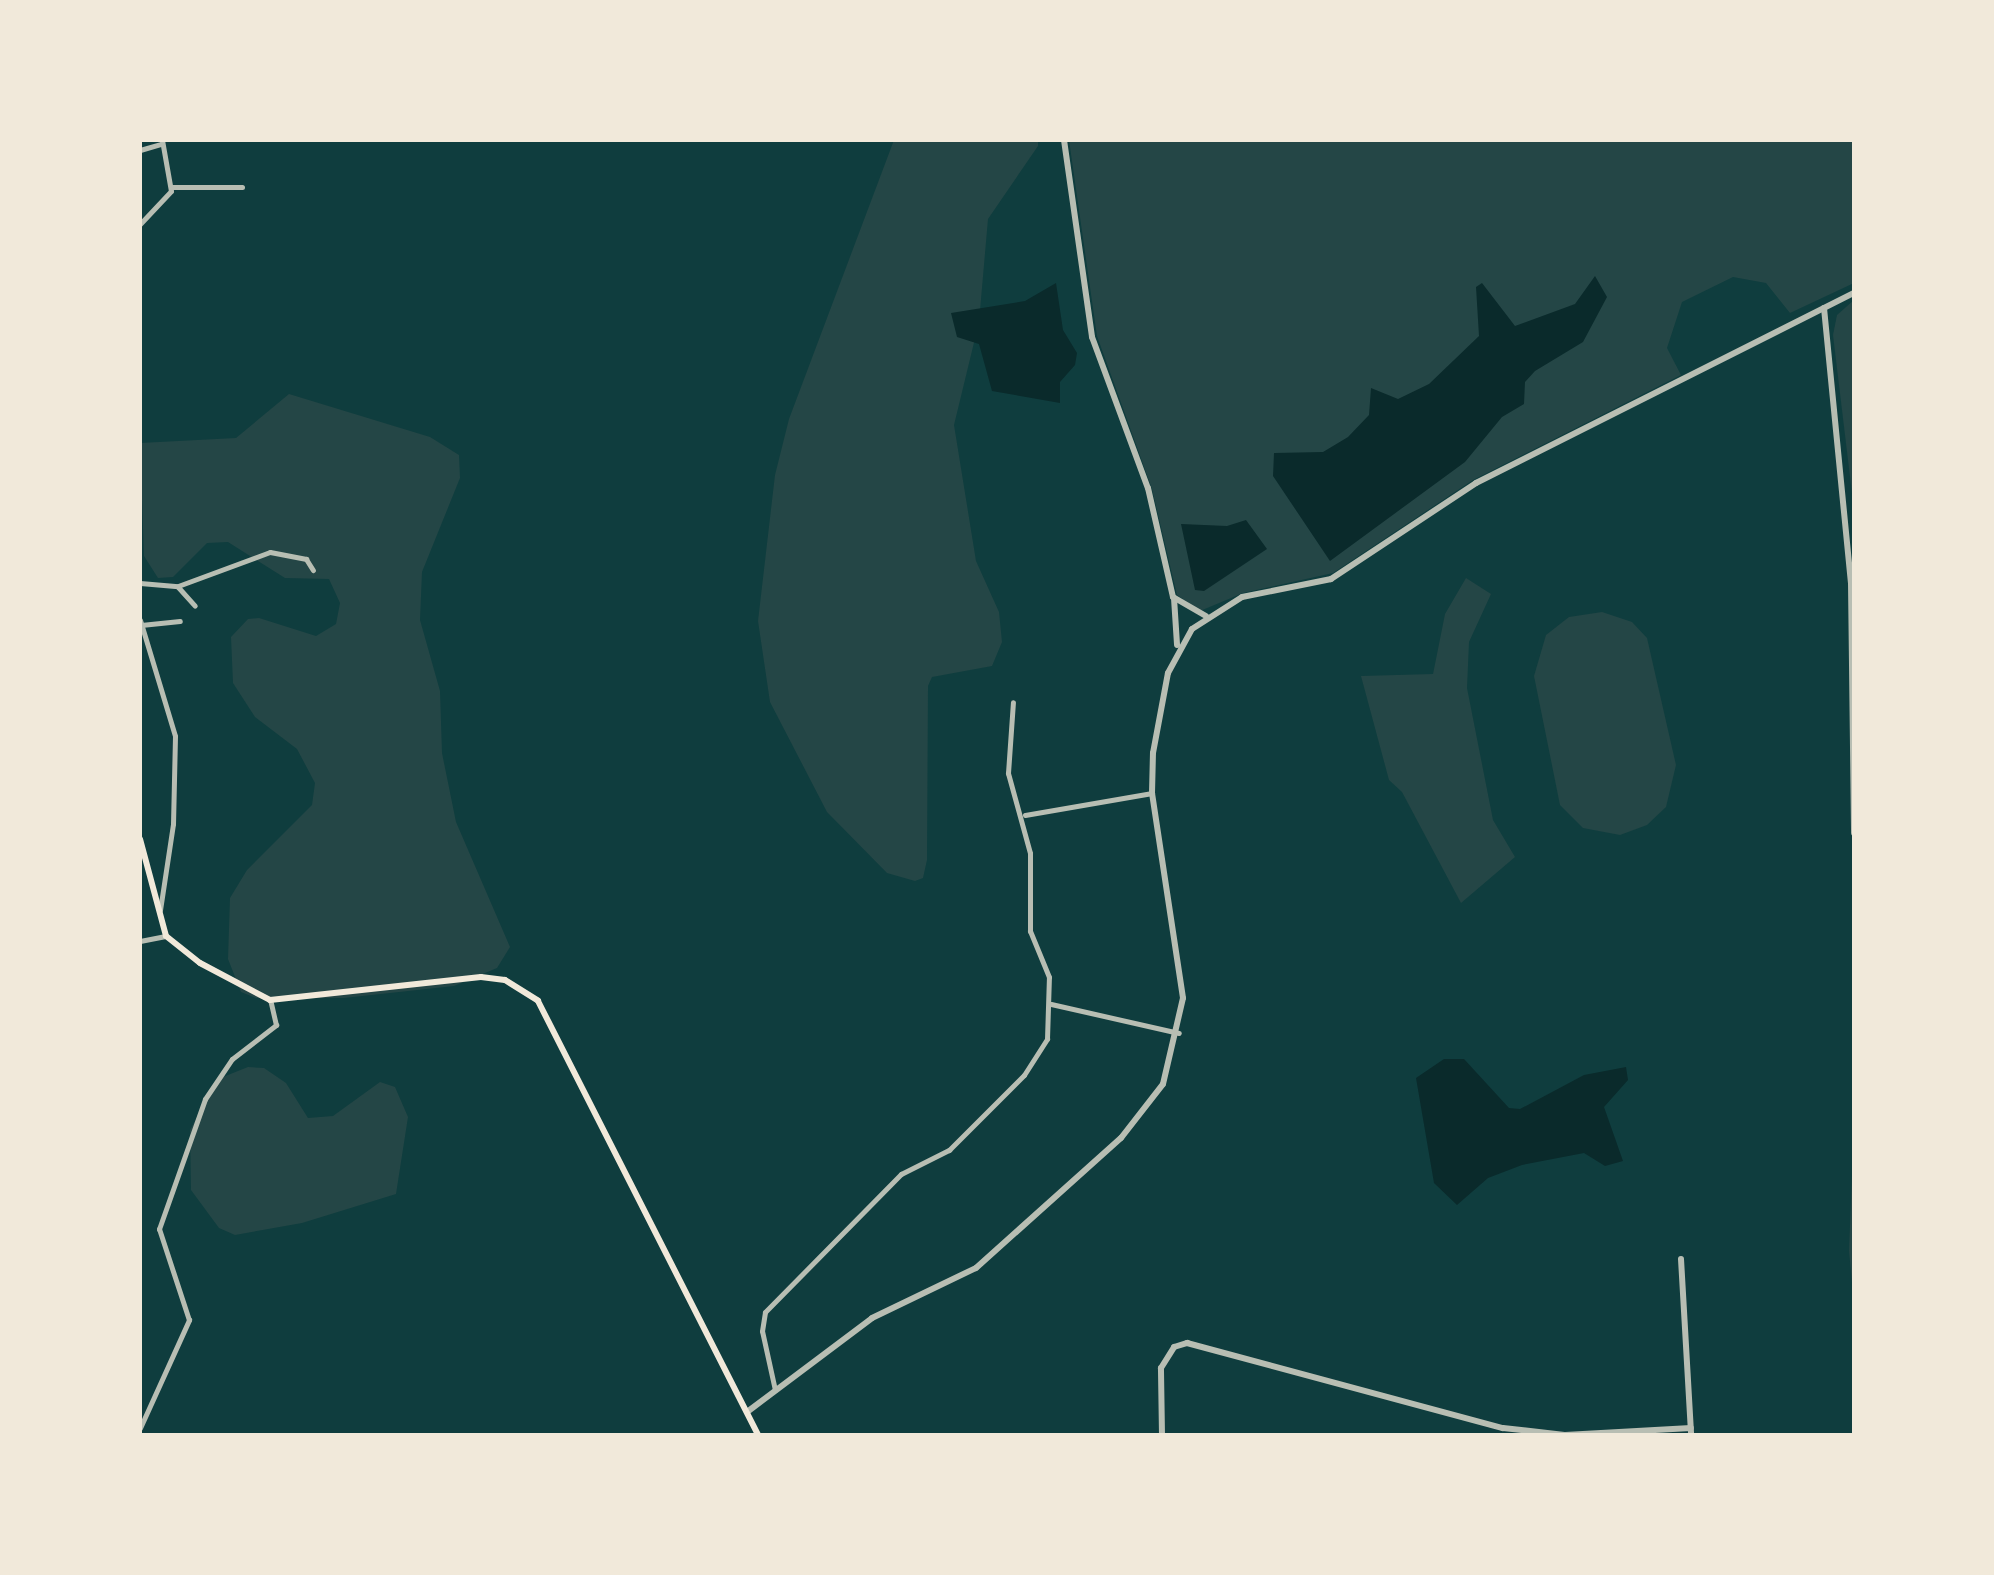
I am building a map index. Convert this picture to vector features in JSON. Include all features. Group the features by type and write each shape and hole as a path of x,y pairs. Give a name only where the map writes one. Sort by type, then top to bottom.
{"main road":[{"path":"140,839 166,936 200,962 270,1000 481,978 505,980 538,1001 758,1435"}],"street":[{"path":"746,1412 872,1318 976,1268 1141,1116 1162,1084 1179,1033 1183,998 1152,792 1158,718 1177,648 1173,596 1148,488 1092,336 1064,140"},
{"path":"140,150 162,142 171,187"},
{"path":"140,224 171,187 242,186"},
{"path":"1177,648 1207,616 1242,597 1331,579 1476,483 1854,293"},
{"path":"1824,308 1851,583 1854,832"},
{"path":"140,583 178,586 270,552 290,553 313,570"},
{"path":"178,586 195,606"},
{"path":"1173,596 1207,616"},
{"path":"160,915 173,824 175,736 142,642 140,622 180,621"},
{"path":"776,1390 762,1331 765,1312 901,1174 949,1150 1024,1075 1048,1038 1049,976 1030,931 1024,815 1008,773 1013,702"},
{"path":"1024,815 1152,792"},
{"path":"140,940 166,936"},
{"path":"140,1428 190,1320 159,1229 204,1099 232,1059 276,1025 270,1000"},
{"path":"1051,1004 1179,1033"},
{"path":"1162,1435 1161,1368 1168,1353 1187,1343 1536,1434 1691,1431 1681,1259"}],"shaded area":[{"path":"894,140 1038,140 1038,146 988,219 979,322 954,425 976,561 999,612 1002,642 992,666 932,677 928,686 927,860 923,878 915,881 887,873 827,812 770,702 758,621 775,475 789,419"},
{"path":"1069,140 1854,140 1854,283 1790,313 1766,283 1733,277 1682,302 1667,348 1681,375 1473,480 1333,573 1243,593 1200,611 1177,595 1152,489 1097,336"},
{"path":"1595,276 1607,297 1583,342 1535,371 1525,382 1524,404 1502,417 1465,462 1330,561 1273,476 1274,453 1323,452 1348,437 1369,415 1371,388 1398,399 1429,384 1479,336 1476,287 1482,283 1515,326 1575,304"},
{"path":"1056,283 1063,330 1077,353 1075,365 1060,382 1060,403 992,391 979,344 957,337 951,313 1025,301"},
{"path":"1854,300 1854,510 1833,335 1837,315"},
{"path":"289,394 430,437 459,455 460,478 422,572 420,620 440,691 442,753 456,822 510,947 497,968 454,986 344,998 256,998 241,992 228,959 230,898 247,870 312,805 315,783 297,749 255,717 233,683 231,637 248,619 259,618 316,636 336,624 340,603 329,579 285,578 228,542 207,543 173,577 158,578 144,556 140,443 236,438"},
{"path":"1246,520 1267,549 1204,591 1195,590 1181,524 1227,526"},
{"path":"1466,578 1491,594 1469,642 1467,688 1493,820 1515,857 1461,903 1402,792 1389,780 1361,676 1433,674 1445,614"},
{"path":"1602,612 1632,622 1647,638 1676,765 1666,807 1647,825 1620,835 1583,828 1560,805 1534,676 1546,635 1569,617"},
{"path":"1444,1059 1464,1059 1509,1108 1520,1109 1584,1075 1626,1067 1628,1080 1604,1107 1623,1161 1605,1166 1584,1153 1522,1165 1488,1178 1457,1205 1434,1183 1416,1078"},
{"path":"248,1067 264,1068 286,1083 308,1118 333,1116 380,1082 395,1087 408,1117 396,1194 302,1223 235,1235 219,1228 191,1190 190,1130 218,1079"},
{"path":"1854,1123 1854,1304 1849,1251"}]}
